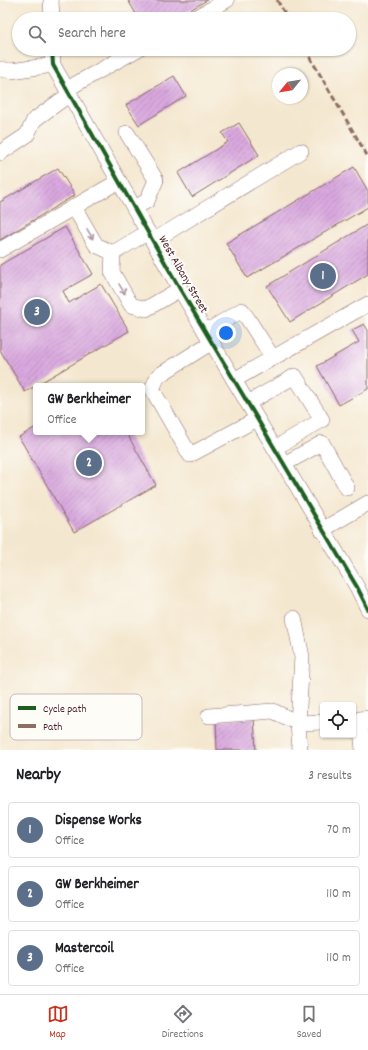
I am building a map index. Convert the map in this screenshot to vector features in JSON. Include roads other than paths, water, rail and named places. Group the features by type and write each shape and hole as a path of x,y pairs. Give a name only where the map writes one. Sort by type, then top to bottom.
{"street":[{"path":"51,0 52,12"},
{"path":"206,12 226,0"},
{"name":"West Albany Street","path":"52,56 53,65 180,289 275,448 368,609"},
{"path":"0,153 27,135 34,120 68,92 127,56"},
{"path":"0,69 11,71 53,65"},
{"path":"127,133 156,180 147,201 134,208"},
{"path":"74,207 96,245 113,253 150,236 301,151"},
{"path":"0,250 119,181"},
{"path":"113,253 112,272 131,305 146,309 180,289"},
{"path":"234,380 368,304"},
{"path":"257,419 190,455 152,389 158,376 242,310 273,358"},
{"path":"248,403 295,376 322,420 275,448"},
{"path":"284,464 322,443 348,488"},
{"path":"322,530 368,503"},
{"path":"294,618 302,657 298,723 300,750"},
{"path":"209,716 273,712 298,723 320,722"},
{"path":"360,719 363,750"}],"place":[{"name":"Dispense Works","path":"323,276"},
{"name":"Mastercoil","path":"37,312"},
{"name":"GW Berkheimer","path":"89,463"}]}
